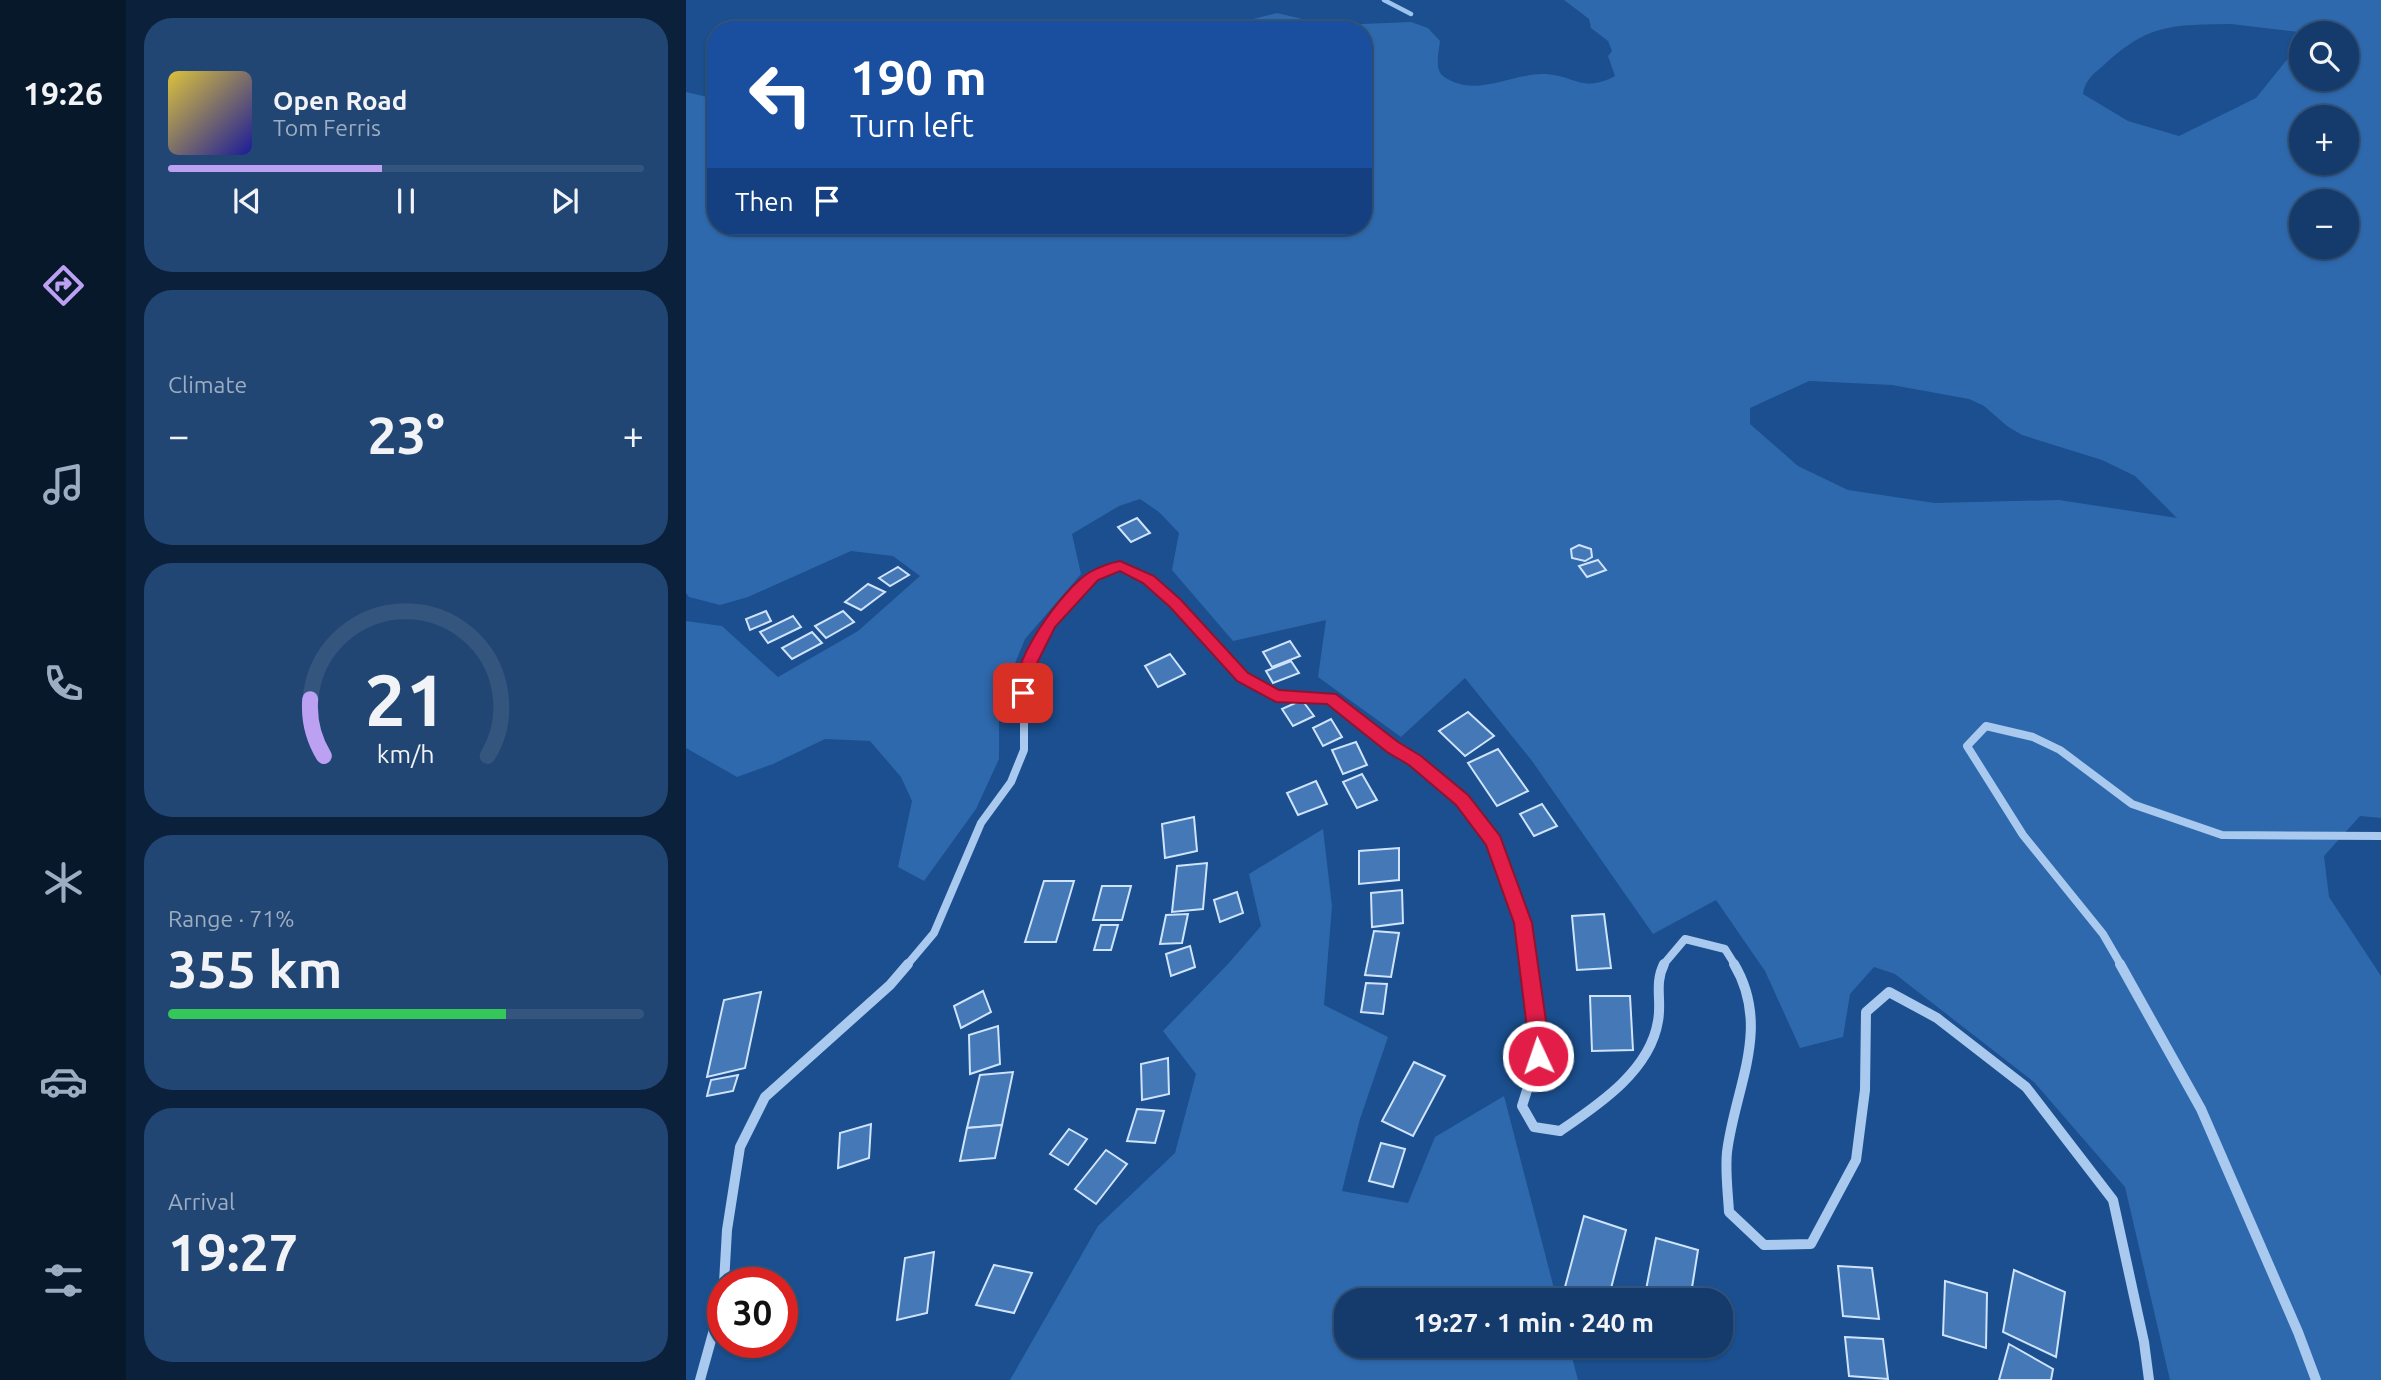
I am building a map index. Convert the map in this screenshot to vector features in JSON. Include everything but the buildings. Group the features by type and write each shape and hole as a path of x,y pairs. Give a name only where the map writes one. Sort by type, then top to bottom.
{"street":[{"path":"725,1267 727,1230 740,1147 765,1097 890,985 934,933 981,823 1011,782 1024,750 1024,673 1030,660 1049,624 1093,576 1120,566 1149,579 1176,604 1242,677 1276,695 1331,698 1462,800 1493,841 1523,923 1537,1028 1538,1056 1522,1107 1534,1127 1560,1131 1604,1102 1635,1072 1658,1024 1657,980 1667,956 1685,939 1725,949 1745,983 1751,1022 1747,1070 1727,1153 1729,1212 1763,1245 1811,1244 1856,1160 1866,1090 1866,1012 1889,992 1937,1018 2026,1087 2113,1200 2144,1342 2149,1380"},
{"path":"2316,1380 2298,1332 2201,1109 2103,934 2022,835 1967,746 1986,726 2033,737 2060,750 2132,804 2222,835 2381,836"},
{"path":"700,1380 707,1355"}],"shaded area":[{"path":"1564,0 2381,0 2381,818 2360,816 2324,856 2329,897 2381,976 2381,1380 2170,1380 2125,1187 2034,1082 1895,974 1874,967 1850,994 1843,1037 1800,1048 1765,971 1716,900 1653,934 1532,761 1465,678 1401,737 1318,677 1326,620 1233,641 1172,570 1179,533 1159,512 1140,499 1119,506 1072,534 1081,574 1025,639 999,702 999,759 976,809 924,881 898,867 912,801 901,777 870,741 825,739 773,764 737,777 686,748 686,621 722,626 778,677 858,631 920,576 893,556 851,551 748,597 720,605 689,597 686,593 686,92 707,97 707,235 1372,235 1372,24 1411,22 1428,28 1440,41 1440,73 1455,83 1467,85 1492,84 1543,74 1586,83 1604,81 1615,76 1608,56 1612,51 1608,41 1591,28 1589,19","holes":["2289,21 2359,21 2359,91 2289,91 2289,57 2256,98 2179,136 2128,121 2083,94 2088,80 2121,51 2163,29 2231,24 2289,31","1809,381 1892,385 1969,399 1984,406 2022,435 2102,460 2135,476 2177,518 2059,500 1935,503 1848,490 1798,466 1750,424 1750,408"]},
{"path":"1277,13 1311,21 1245,21"},
{"path":"1323,829 1332,906 1324,1005 1388,1037 1360,1119 1342,1191 1408,1203 1435,1137 1504,1096 1554,1288 1334,1288 1334,1358 1572,1358 1578,1380 1010,1380 1098,1226 1175,1153 1196,1074 1163,1031 1261,926 1249,874"}],"waterway":[{"path":"1384,0 1411,14"}],"route":[{"path":"1023,693 1024,673 1049,624 1093,576 1120,566 1149,579 1176,604 1242,677 1276,695 1331,698 1462,800 1493,841 1523,923 1537,1028 1538,1056"}]}
